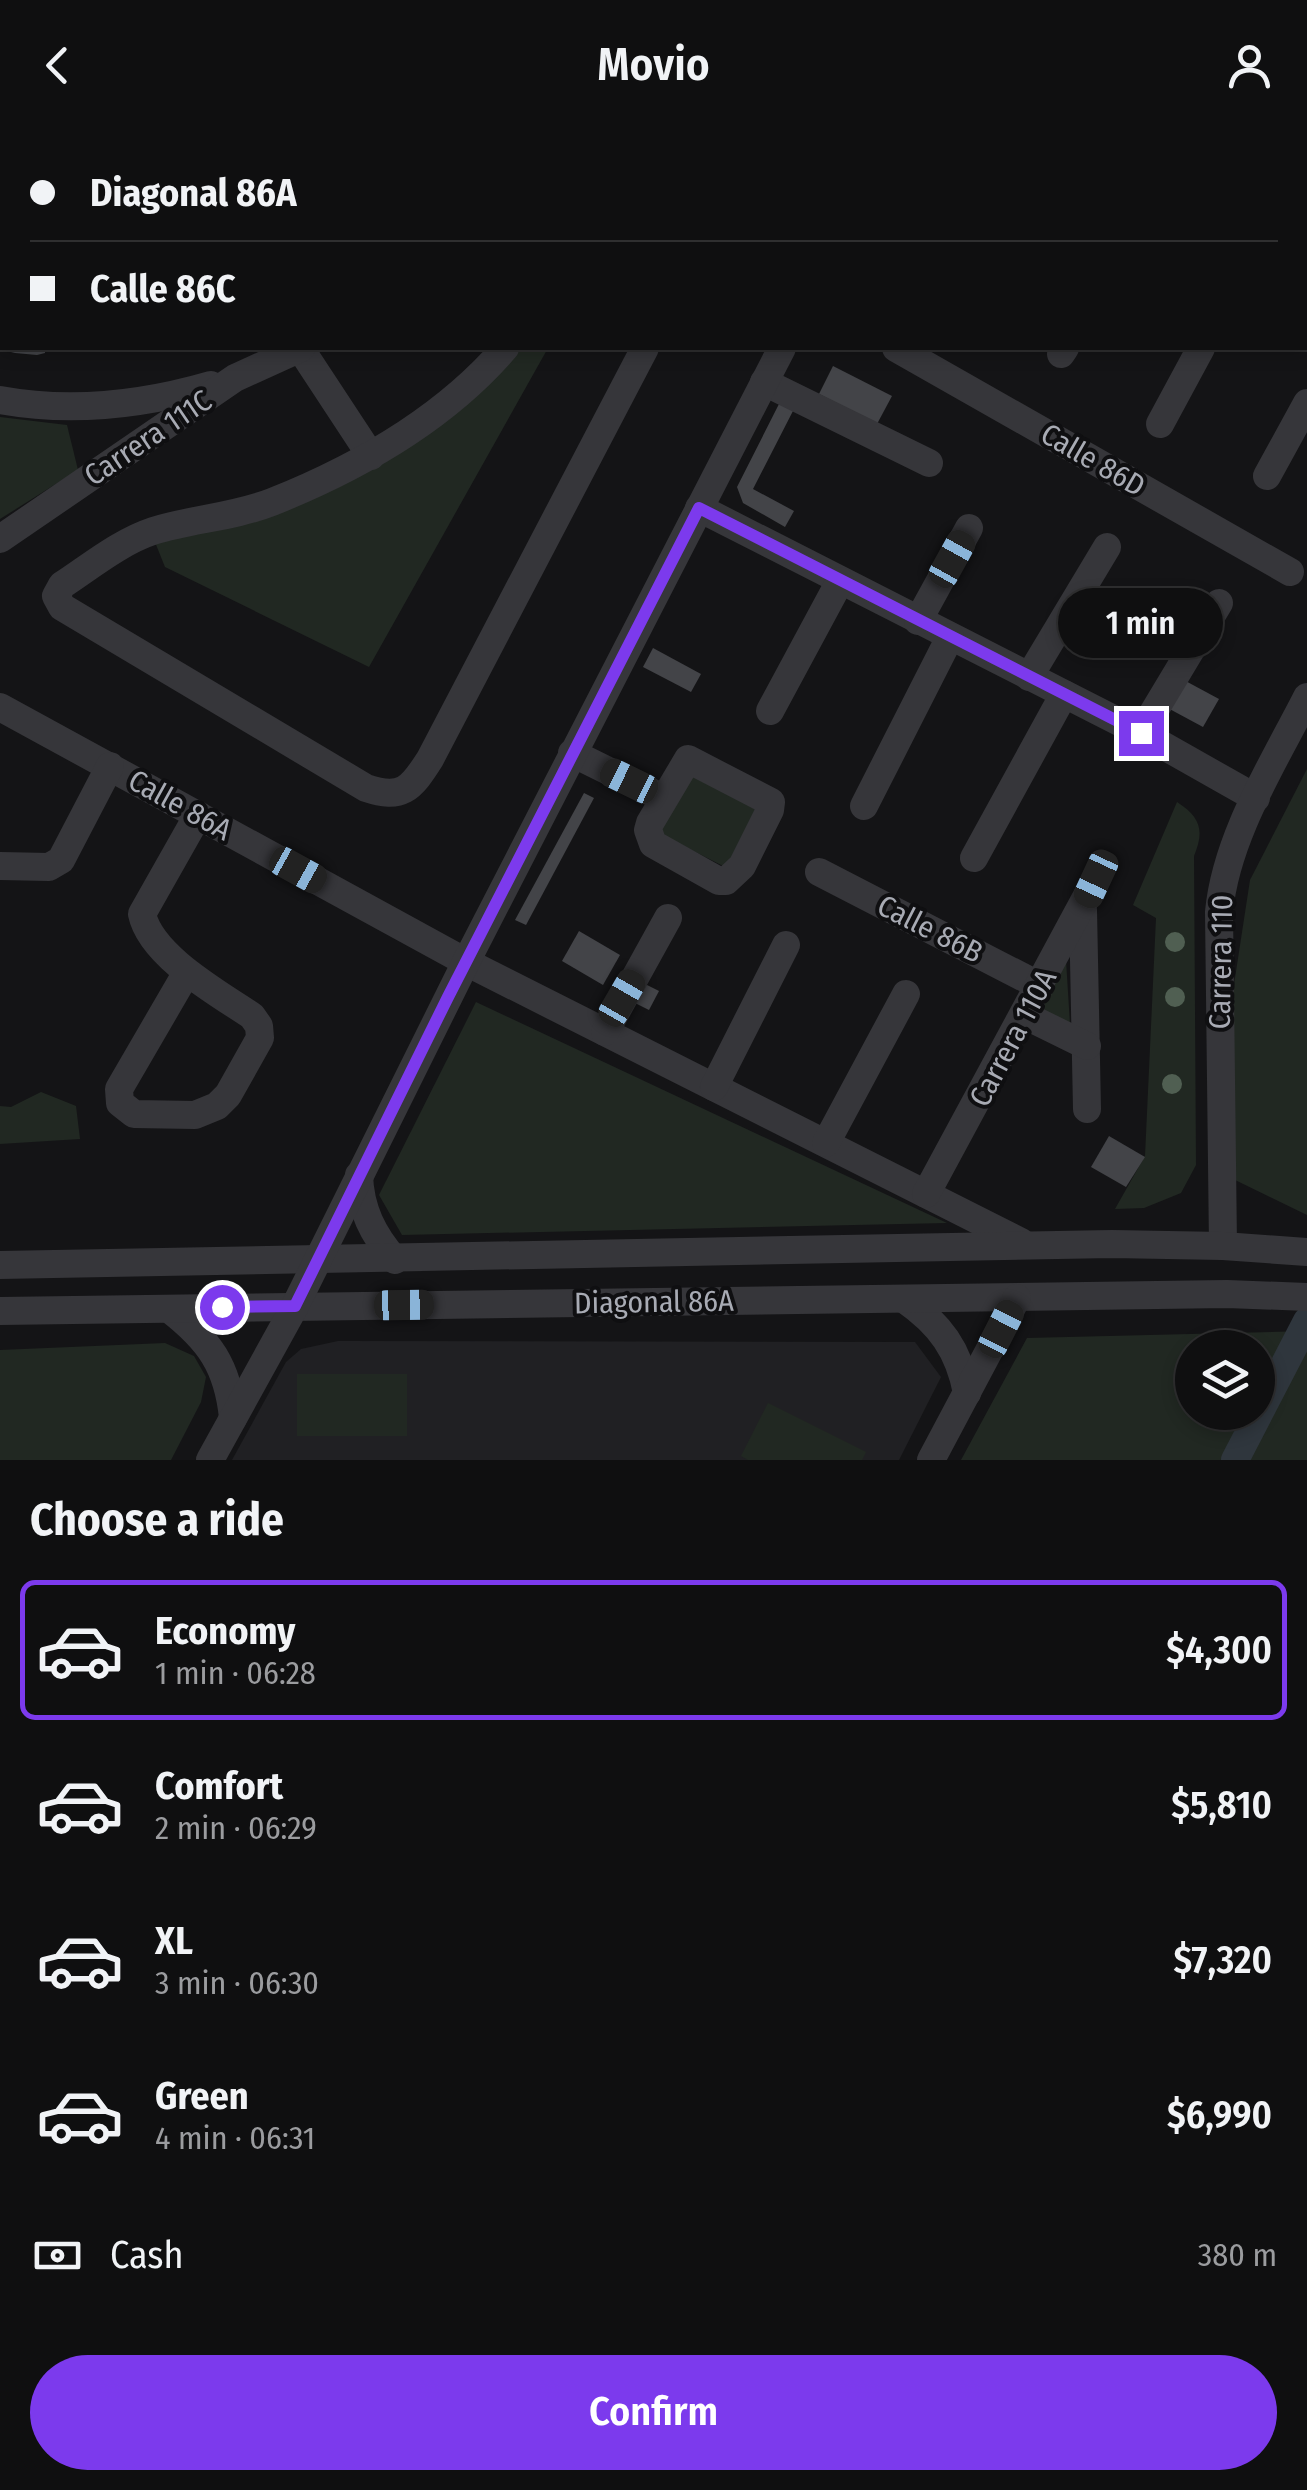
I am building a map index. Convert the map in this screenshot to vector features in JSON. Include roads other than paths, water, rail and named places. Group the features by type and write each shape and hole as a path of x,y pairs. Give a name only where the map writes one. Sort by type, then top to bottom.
{"street":[{"name":"Carrera 111C","path":"0,539 235,378 296,350"},
{"path":"301,350 371,456"},
{"path":"503,350 438,410 371,456 268,504 131,540 62,585 56,596 62,608 366,788 387,794 403,792 430,759 645,350"},
{"path":"210,1460 295,1306 466,962 781,350"},
{"name":"Calle 86D","path":"900,350 1290,572"},
{"path":"1160,424 1200,350"},
{"path":"0,400 26,405 96,407 167,398 235,378"},
{"path":"764,382 929,464"},
{"path":"1267,476 1307,404"},
{"path":"699,508 1141,733 1256,798"},
{"path":"918,621 969,528"},
{"path":"1030,677 1108,548"},
{"path":"770,712 840,581"},
{"path":"1141,733 1219,603"},
{"path":"864,806 950,637"},
{"path":"974,858 1064,694"},
{"name":"Carrera 110","path":"1223,1246 1218,912 1222,883 1256,798 1307,698"},
{"name":"Calle 86A","path":"0,707 466,962"},
{"path":"572,754 663,798"},
{"path":"688,759 768,798 772,805 742,866 726,881 654,844 648,830 663,798 688,759"},
{"path":"0,866 49,867 61,860 110,766"},
{"path":"187,972 119,1089 120,1103 134,1114 195,1115 217,1106 228,1095 260,1038 259,1026 252,1016 187,972 145,929 142,914 198,815"},
{"name":"Calle 86B","path":"819,872 1040,986"},
{"name":"Carrera 110A","path":"926,1194 1096,879"},
{"path":"1083,907 1087,1109"},
{"path":"605,1032 668,918"},
{"path":"714,1087 786,945"},
{"name":"Diagonal 86A","path":"466,962 1028,1245"},
{"path":"826,1144 906,994"},
{"path":"1024,1016 1087,1046"},
{"path":"359,1175 364,1210 380,1242 395,1260"},
{"name":"Diagonal 86A","path":"0,1265 315,1262 1028,1245 1223,1246 1301,1252"},
{"name":"Diagonal 86A","path":"0,1311 1307,1296"},
{"path":"931,1460 1017,1298"},
{"path":"904,1299 928,1316 948,1338 960,1365 966,1393"},
{"path":"168,1308 195,1329 216,1355 228,1385 233,1418"}],"waterway":[{"path":"1235,1460 1307,1321"}]}
